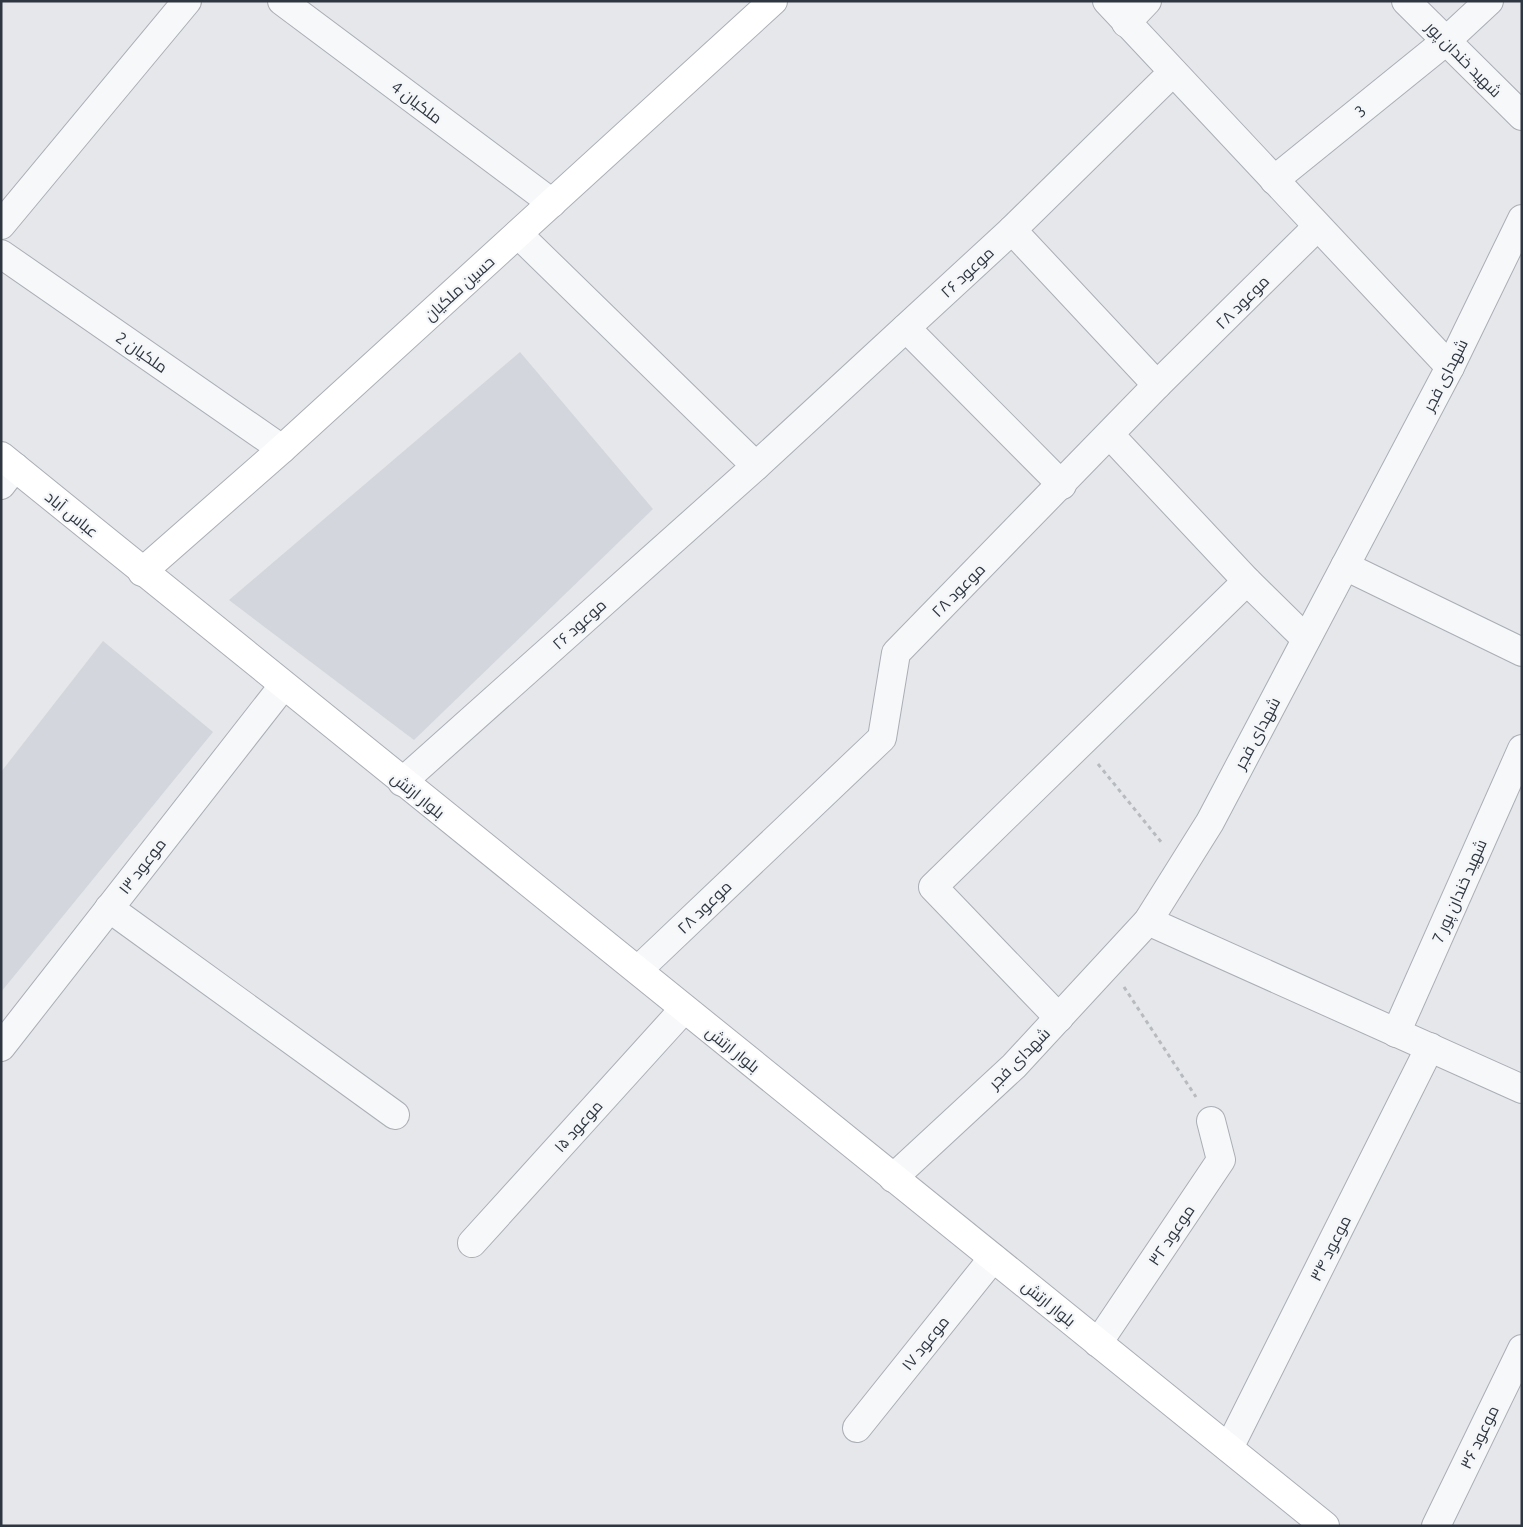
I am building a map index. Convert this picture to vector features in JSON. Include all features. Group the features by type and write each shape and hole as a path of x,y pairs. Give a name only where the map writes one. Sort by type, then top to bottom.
{"main road":[{"name":"حسین ملکیان","path":"142,572 282,449 773,1"},
{"name":"عباس آباد","path":"6,469 142,572"},
{"name":"بلوار ارتش","path":"142,572 638,970 1325,1526"}],"street":[{"path":"1,225 187,1"},
{"name":"ملکیان 4","path":"282,1 552,203"},
{"path":"1107,1 1450,367"},
{"path":"1126,23 1147,1"},
{"name":"شهید خندان پور","path":"1406,1 1522,116"},
{"name":"3","path":"1274,180 1446,41 1489,1"},
{"name":"موعود ۲۶","path":"402,782 756,466 906,328 1012,230 1173,72"},
{"name":"شهدای فجر","path":"893,1178 1014,1066 1148,921 1210,822 1450,367 1522,219"},
{"name":"موعود ۲۸","path":"638,970 882,738 896,653 1062,485 1157,385 1317,227"},
{"path":"1012,230 1157,385"},
{"path":"518,234 756,466"},
{"name":"ملکیان 2","path":"1,254 282,449"},
{"path":"906,328 1062,485"},
{"path":"1110,435 1247,581 1306,639"},
{"path":"1345,566 1522,652"},
{"path":"1059,1018 933,887 1247,581"},
{"name":"موعود ۱۳","path":"1,1046 283,686"},
{"name":"شهید خندان پور 7","path":"1396,1033 1522,750"},
{"path":"109,908 395,1115"},
{"path":"1148,921 1522,1090"},
{"name":"موعود ۱۵","path":"472,1243 684,1009"},
{"name":"موعود ۳۴","path":"1229,1448 1430,1048"},
{"name":"موعود ۳۲","path":"1098,1342 1221,1160 1211,1121"},
{"name":"موعود ۱۷","path":"857,1428 993,1258"},
{"name":"موعود ۳۶","path":"1436,1526 1522,1349"}],"path":[{"path":"1081,743 1182,866"},
{"path":"1109,963 1211,1121"}],"shaded area":[{"path":"520,352 653,509 414,740 229,600"},
{"path":"103,641 213,732 1,992 1,772"}]}
